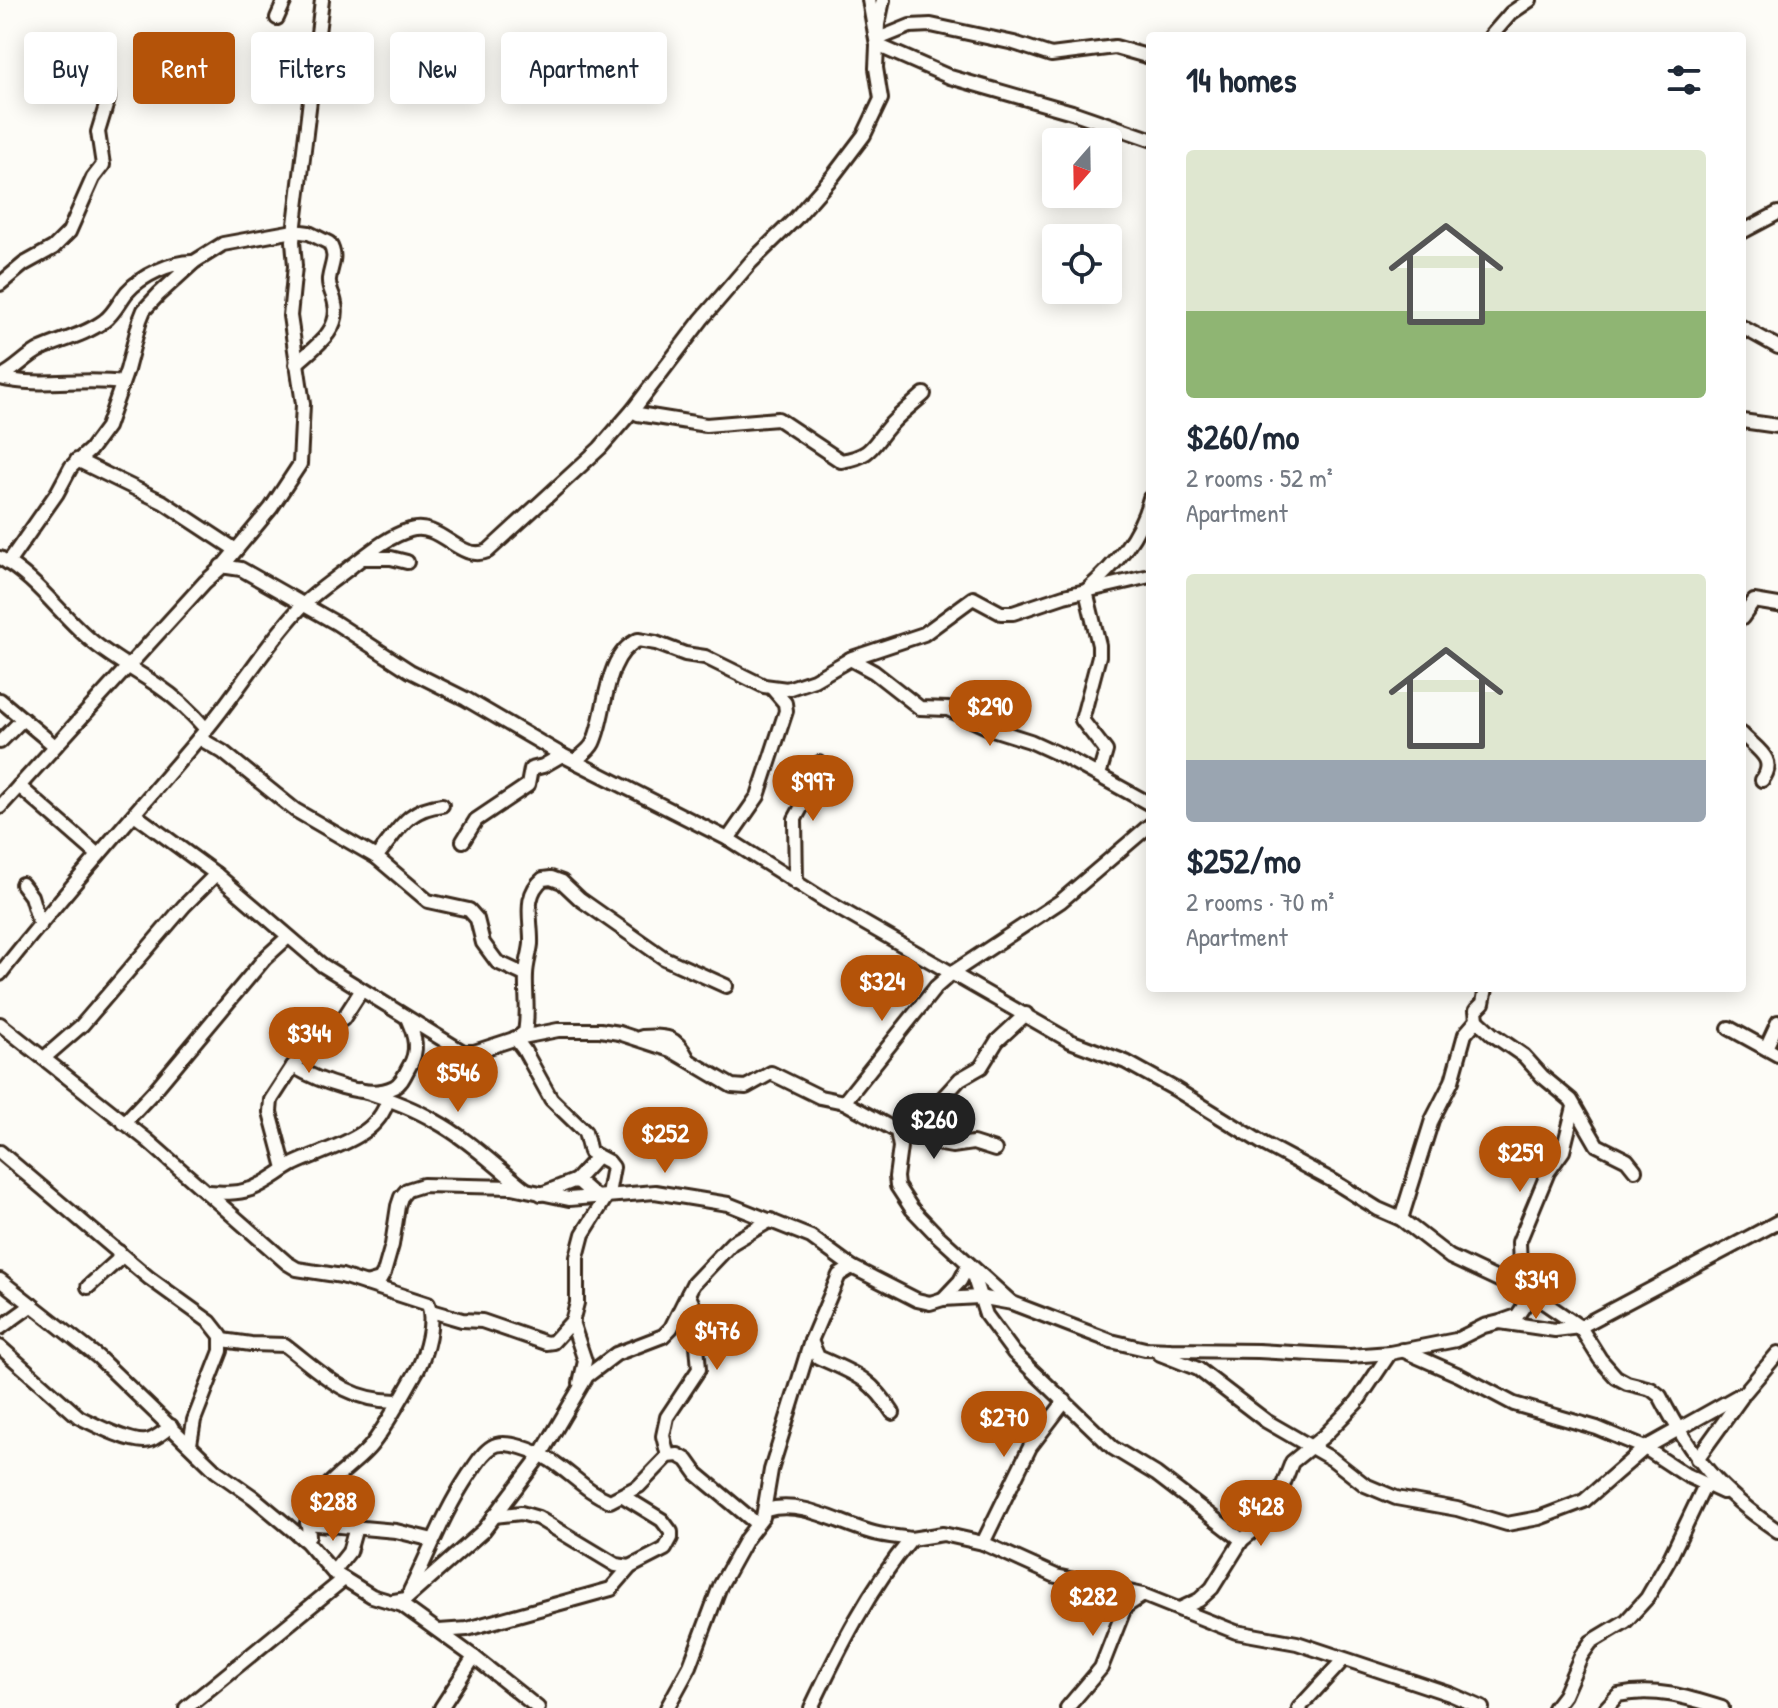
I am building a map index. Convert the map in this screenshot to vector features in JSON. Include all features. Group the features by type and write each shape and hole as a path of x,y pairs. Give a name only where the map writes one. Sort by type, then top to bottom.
{"street":[{"path":"277,18 285,0"},
{"path":"0,807 236,550 271,508 300,464 303,404 290,316 295,266 294,231 322,0"},
{"path":"869,0 878,42"},
{"path":"0,974 203,733 303,605 378,546 400,535 421,529 440,534 472,553 488,551 581,467 633,410 702,319 833,176 871,124 881,99 876,68 883,0"},
{"path":"1494,32 1511,13 1530,0"},
{"path":"878,42 910,26 931,25 1014,43 1051,55 1115,47 1146,56"},
{"path":"878,42 950,77 1072,112 1146,138"},
{"path":"0,284 24,264 53,248 69,232 93,178 103,165 98,132 106,104"},
{"path":"1746,230 1778,213"},
{"path":"296,364 328,335 336,317 329,287 334,250 323,239 294,231 223,244 194,262 144,310 103,435 77,460 4,560 35,585 89,639 126,668 183,704 203,733 223,752 295,810 376,857 428,901 469,910 477,919 483,943 497,962 525,975"},
{"path":"0,377 17,369 42,349 59,344 104,321 134,285 178,263 194,262"},
{"path":"1746,329 1778,347"},
{"path":"0,377 20,381 98,380 122,383"},
{"path":"633,410 638,414 688,424 778,419 841,461 876,446 887,428 924,394"},
{"path":"1746,422 1778,426"},
{"path":"77,460 163,502 236,550"},
{"path":"1086,591 1119,560 1146,507"},
{"path":"362,558 391,558 407,562"},
{"path":"221,566 241,569 336,623 410,671 466,699 562,755 728,839 937,966 1070,1041 1126,1062 1162,1081 1264,1144 1401,1219 1450,1257 1539,1299 1580,1327 1588,1343 1616,1377 1651,1389 1660,1396 1697,1459 1727,1494 1778,1531"},
{"path":"575,761 591,747 618,660 624,649 638,640 705,657 772,688 787,689 805,684 850,659 924,634 973,598 1001,613 1013,613 1146,577"},
{"path":"1086,591 1099,650 1082,720 1106,751 1099,775"},
{"path":"1746,607 1759,600 1778,605"},
{"path":"850,659 874,672 920,708 948,709 989,728 1030,741 1146,802"},
{"path":"728,839 758,796 786,711 785,703 772,688"},
{"path":"0,700 55,746"},
{"path":"0,742 23,719"},
{"path":"1746,738 1769,762 1768,772 1762,780"},
{"path":"463,841 476,820 528,785 531,769 562,755"},
{"path":"796,883 795,819 808,795 819,763"},
{"path":"19,786 98,855"},
{"path":"376,857 406,818 431,806 442,805"},
{"path":"134,814 216,874 322,965 463,1052 474,1052 516,1038 558,1030 619,1033 661,1046 732,1086 746,1087 771,1073 820,1097 844,1102 887,1125 897,1131 896,1177 912,1209 1012,1303"},
{"path":"844,1102 936,987 952,973 1061,901 1146,828"},
{"path":"44,1058 82,1025 184,906 216,874"},
{"path":"516,1038 525,1032 528,1017 525,975 531,944 530,896 539,881 551,878 562,882 580,899 651,951 726,986"},
{"path":"22,884 31,896 40,926"},
{"path":"124,1123 265,958 288,937"},
{"path":"936,987 937,966"},
{"path":"285,1168 270,1107 276,1089 323,1032 343,1019 361,991"},
{"path":"1479,992 1483,1003"},
{"path":"1401,1219 1432,1120 1452,1081 1465,1034 1477,1020 1476,1010 1483,1003 1485,992"},
{"path":"905,1130 942,1099 960,1079 981,1067 997,1041 1026,1014"},
{"path":"360,1090 384,1090 400,1082 413,1061 416,1046 408,1020"},
{"path":"1477,1020 1524,1056 1542,1076 1568,1096 1597,1145 1627,1160 1635,1170"},
{"path":"1766,1048 1778,1022"},
{"path":"0,1024 124,1123 293,1267 342,1276 428,1304 431,1311 424,1356 370,1447 325,1486 307,1523 309,1535 302,1538"},
{"path":"1729,1028 1778,1055"},
{"path":"431,1311 462,1320 482,1321 546,1343 553,1342 573,1320 577,1303 580,1241 613,1167 590,1152 585,1132 551,1099 516,1038"},
{"path":"293,1066 320,1081 388,1099 436,1121 527,1190"},
{"path":"207,1192 227,1194 251,1189 285,1168 356,1137 383,1114 388,1099"},
{"path":"926,1137 942,1099"},
{"path":"1145,1349 1350,1356 1456,1340 1484,1326 1517,1316 1524,1306 1519,1242 1544,1181 1563,1151 1574,1107"},
{"path":"887,1125 948,1146 973,1143 995,1150"},
{"path":"0,1152 119,1252 210,1322 223,1340 285,1345 322,1377 353,1394 381,1401 399,1401"},
{"path":"541,1194 575,1181 597,1157"},
{"path":"575,1181 602,1196"},
{"path":"364,1285 380,1280 384,1273 401,1197 407,1190 423,1185 512,1187 569,1199 655,1192 728,1204 811,1237 852,1267 917,1300 930,1303 979,1297 1012,1303 1088,1334 1145,1349 1198,1369 1236,1400 1293,1438 1332,1459 1367,1487 1396,1498 1457,1509 1507,1524 1539,1518 1584,1501 1645,1448 1745,1392"},
{"path":"390,1601 406,1599 470,1544 540,1456 587,1376 616,1354 663,1336 671,1328 693,1284 732,1243 771,1220"},
{"path":"1555,1330 1580,1327 1778,1222"},
{"path":"88,1287 118,1260 119,1252"},
{"path":"667,1708 690,1666 720,1586 737,1553 766,1510 771,1470 811,1341 839,1275 838,1255"},
{"path":"969,1264 986,1315 1014,1353 1113,1448 1156,1474 1242,1540"},
{"path":"943,1299 969,1264"},
{"path":"839,1275 852,1267"},
{"path":"0,1280 98,1357 216,1471 302,1538 339,1576 372,1596 402,1605 538,1708"},
{"path":"668,1456 663,1436 667,1417 699,1369 697,1345 701,1322 688,1294"},
{"path":"0,1328 32,1305"},
{"path":"573,1320 585,1361 578,1389"},
{"path":"1500,1322 1555,1330 1588,1343"},
{"path":"190,1444 194,1420 223,1340"},
{"path":"811,1341 818,1357 866,1380 879,1392 893,1413"},
{"path":"0,1347 79,1417 94,1425 141,1442 150,1440 171,1426"},
{"path":"1180,1609 1199,1600 1212,1588 1242,1540 1258,1527 1276,1503 1296,1457 1324,1436 1357,1402 1396,1351"},
{"path":"1396,1351 1459,1375 1514,1404 1597,1428 1645,1448 1705,1485 1727,1494"},
{"path":"1697,1459 1745,1392 1778,1353"},
{"path":"983,1543 1030,1447 1065,1401"},
{"path":"1293,1438 1296,1457"},
{"path":"406,1599 457,1492 491,1447 505,1444 540,1456 567,1471 583,1486 614,1501 653,1474 668,1456 678,1455 757,1524"},
{"path":"1554,1708 1591,1642 1626,1621 1647,1598 1705,1485"},
{"path":"439,1631 467,1629 611,1589 630,1567 665,1549 671,1538 671,1532 662,1520 623,1496"},
{"path":"766,1510 789,1507 814,1512 875,1534 911,1539 943,1534 983,1543 1056,1576 1143,1595 1236,1632 1297,1643 1452,1702 1482,1708"},
{"path":"494,1516 528,1514 616,1565 630,1567"},
{"path":"307,1523 396,1531 433,1540"},
{"path":"186,1708 339,1576 356,1527"},
{"path":"811,1708 863,1608 893,1560 911,1539"},
{"path":"1067,1708 1101,1668 1125,1607 1143,1595"},
{"path":"441,1708 474,1657"},
{"path":"1299,1708 1343,1660"},
{"path":"1606,1708 1618,1695 1651,1692 1673,1693 1722,1708"}]}
